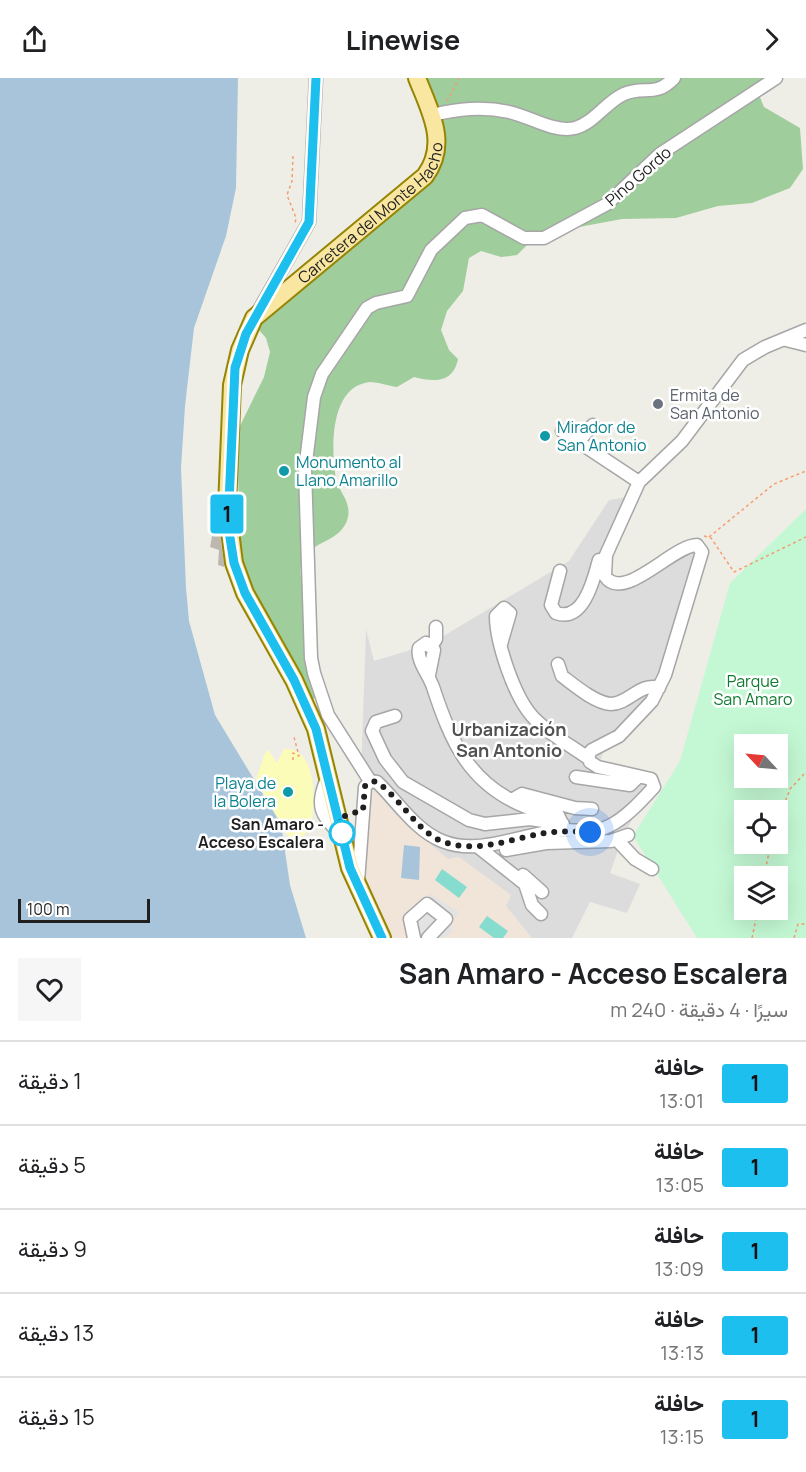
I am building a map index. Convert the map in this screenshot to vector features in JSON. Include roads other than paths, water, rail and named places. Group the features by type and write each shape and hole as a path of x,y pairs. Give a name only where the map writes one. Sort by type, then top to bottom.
{"main road":[{"name":"Carretera del Monte Hacho","path":"382,938 357,889 316,729 306,703 245,593 230,543 227,507 232,385 240,351 254,318 425,176 432,166 438,144 436,114 417,78"}],"street":[{"path":"254,318 309,222 316,78"},
{"path":"436,114 485,108 511,112 563,128 574,128 584,124 622,95 661,89 674,78"},
{"name":"Pino Gordo","path":"370,781 328,715 311,658 305,470 314,398 322,374 367,309 376,303 407,296 426,256 465,218 482,215 524,238 544,238 607,204 660,154 776,78"},
{"path":"588,758 592,750 629,727 652,701 659,688 698,570 701,549 697,545 687,546 656,567 619,585 611,583 605,576 606,555 639,482 682,441 743,360 765,347 806,330"},
{"path":"786,340 806,345"},
{"path":"578,442 593,425"},
{"path":"562,431 639,482"},
{"path":"560,571 551,605 556,612 565,614 580,606 594,581 600,558 606,555"},
{"path":"436,627 436,639 432,645 423,645 418,654 429,675 443,721 465,762 488,785 534,810 554,813 564,827"},
{"path":"396,716 376,722 372,731 390,768 411,788 477,823 522,819 590,832 617,822 654,787 651,779 598,767 528,712 514,683 501,644"},
{"path":"558,664 562,676 605,703 621,702 646,687 659,688"},
{"path":"576,777 630,785 638,777"},
{"path":"357,889 365,786 370,781 377,782 430,835 451,844 482,845 545,838 623,838 635,859 652,869"},
{"path":"512,800 522,794 575,808 592,809"},
{"path":"506,850 545,838 564,827"},
{"path":"482,845 542,892"},
{"path":"482,845 525,884 532,905 541,914"},
{"path":"414,938 410,919 428,904 446,919 428,938"}],"place":[{"name":"Ermita de San Antonio","path":"658,404"},
{"name":"Mirador de San Antonio","path":"545,436"},
{"name":"Monumento al Llano Amarillo","path":"284,471"},
{"name":"Playa de la Bolera","path":"288,792"},
{"name":"San Amaro - Acceso Escalera","path":"342,833"}],"district":[{"name":"Urbanización San Antonio","path":"509,739"}],"park label":[{"name":"Parque San Amaro","path":"753,690"}]}
